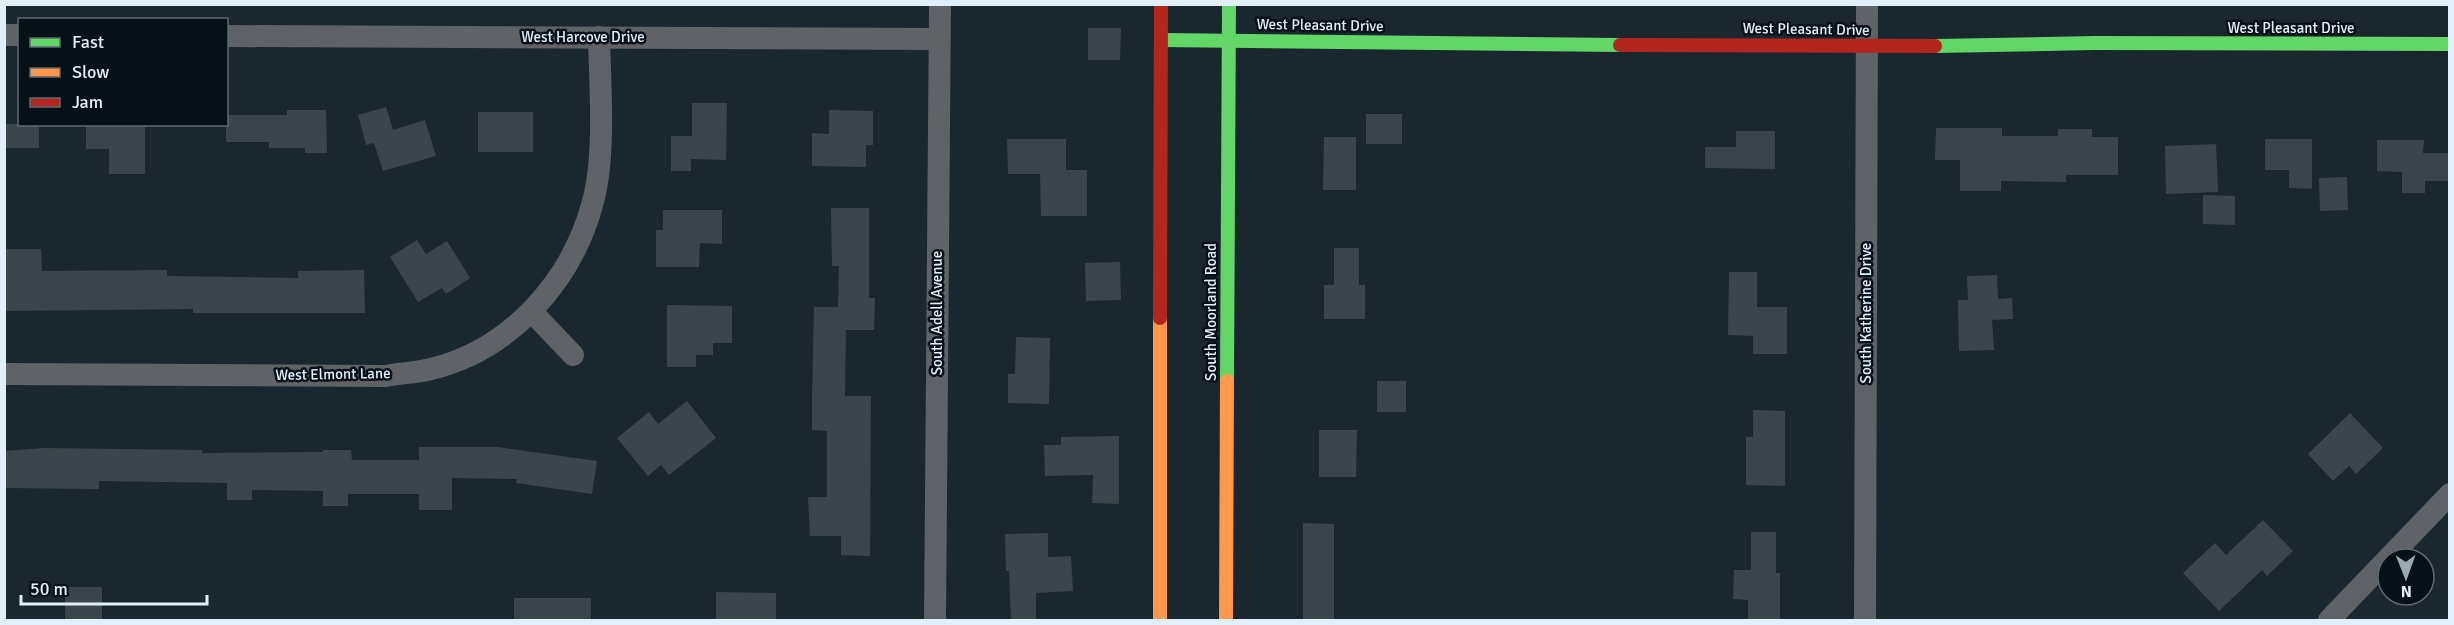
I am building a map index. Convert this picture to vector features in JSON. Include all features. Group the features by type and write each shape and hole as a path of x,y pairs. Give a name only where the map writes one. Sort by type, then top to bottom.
{"street":[{"name":"South Adell Avenue","path":"935,621 939,4"},
{"path":"1160,621 1161,4"},
{"name":"South Moorland Road","path":"1226,621 1229,4"},
{"name":"South Katherine Drive","path":"1865,621 1867,4"},
{"name":"West Harcove Drive","path":"228,36 939,39"},
{"name":"West Elmont Lane","path":"4,374 386,376 431,369 464,357 496,340 532,312 552,290 570,263 592,205 600,140 599,37"},
{"name":"West Pleasant Drive","path":"1161,40 1867,47 2094,44 2450,44"},
{"path":"532,312 573,355"},
{"path":"2329,621 2450,494"}],"building":[{"path":"1088,28 1121,28 1120,60 1088,60"},
{"path":"692,103 727,103 726,160 691,159 691,171 671,171 671,136 692,136"},
{"path":"386,107 393,130 425,120 436,156 383,171 374,143 366,145 358,115"},
{"path":"287,110 326,110 327,153 305,153 305,148 269,148 269,142 226,142 228,115 287,115"},
{"path":"829,110 873,111 873,145 866,145 866,167 812,166 812,133 829,134"},
{"path":"478,112 533,112 533,152 478,152"},
{"path":"1366,114 1402,114 1402,144 1366,144"},
{"path":"4,124 39,126 39,148 4,148"},
{"path":"86,126 145,126 145,174 109,174 109,149 86,149"},
{"path":"1936,128 2002,128 2002,136 2058,136 2058,129 2092,129 2092,137 2118,137 2118,175 2066,175 2066,182 2001,181 2001,191 1960,191 1960,160 1935,160"},
{"path":"1736,131 1775,131 1775,169 1705,168 1705,147 1736,147"},
{"path":"1324,137 1356,137 1356,190 1323,190"},
{"path":"1007,139 1066,139 1066,170 1087,170 1087,216 1041,216 1040,174 1008,174"},
{"path":"2265,139 2312,139 2312,189 2289,188 2289,170 2265,170"},
{"path":"2377,140 2424,140 2423,153 2450,153 2450,181 2425,181 2425,193 2402,193 2402,172 2377,171"},
{"path":"2216,144 2218,192 2166,194 2165,146"},
{"path":"2347,177 2348,210 2320,211 2319,178"},
{"path":"2203,195 2235,196 2235,225 2203,224"},
{"path":"831,208 869,208 869,298 875,298 874,330 846,330 845,396 871,396 870,556 841,555 841,536 810,536 808,497 827,497 827,431 812,430 812,396 814,307 838,307 839,266 832,266"},
{"path":"663,210 722,210 722,244 700,243 699,267 656,267 656,230 663,230"},
{"path":"417,240 426,254 447,241 470,278 446,294 442,288 418,302 390,257"},
{"path":"1334,248 1359,248 1359,285 1365,285 1365,319 1324,319 1324,285 1334,285"},
{"path":"4,249 41,249 42,271 167,270 167,276 298,278 298,271 364,270 365,313 193,313 193,309 4,311"},
{"path":"1120,262 1121,300 1086,301 1085,263"},
{"path":"1729,272 1757,272 1757,307 1787,307 1787,354 1753,354 1753,336 1728,335"},
{"path":"1997,275 1998,299 2012,298 2013,319 1992,320 1994,350 1959,351 1958,300 1968,300 1967,276"},
{"path":"667,305 732,306 732,343 713,343 713,355 696,355 696,367 667,367"},
{"path":"1016,337 1050,338 1049,404 1008,403 1008,374 1015,374"},
{"path":"1377,381 1406,381 1406,412 1377,412"},
{"path":"687,401 716,438 669,475 661,465 648,476 617,438 649,412 658,424"},
{"path":"1753,410 1785,411 1785,486 1746,485 1746,437 1753,437"},
{"path":"2350,413 2383,448 2356,474 2349,466 2333,481 2308,454"},
{"path":"1319,430 1357,430 1356,477 1319,477"},
{"path":"1119,436 1119,504 1092,503 1093,475 1045,476 1044,445 1061,445 1061,437"},
{"path":"419,447 497,447 597,461 592,494 516,483 517,479 452,478 452,510 419,510 419,494 348,494 348,506 323,506 323,491 252,490 252,500 227,500 227,483 99,481 99,489 4,488 4,451 44,448 202,450 202,453 351,450 352,460 419,460"},
{"path":"2263,520 2293,551 2267,576 2262,570 2219,611 2183,573 2215,543 2226,555"},
{"path":"1303,523 1334,524 1334,620 1303,620"},
{"path":"1751,532 1776,532 1776,573 1780,573 1780,621 1748,621 1748,600 1733,599 1734,570 1751,570"},
{"path":"1048,533 1048,557 1071,556 1073,591 1036,593 1036,621 1011,621 1005,534"},
{"path":"65,587 102,587 102,621 65,621"},
{"path":"716,592 776,593 776,621 716,621"},
{"path":"514,598 591,598 591,621 514,621"}],"traffic: fast":[{"path":"1227,381 1229,4"},
{"path":"1161,40 1620,45"},
{"path":"1935,46 2094,43 2450,44"}],"traffic: slow":[{"path":"1160,318 1160,620"},
{"path":"1226,620 1227,381"}],"traffic: jam":[{"path":"1160,318 1161,4"},
{"path":"1620,45 1935,46"}]}
